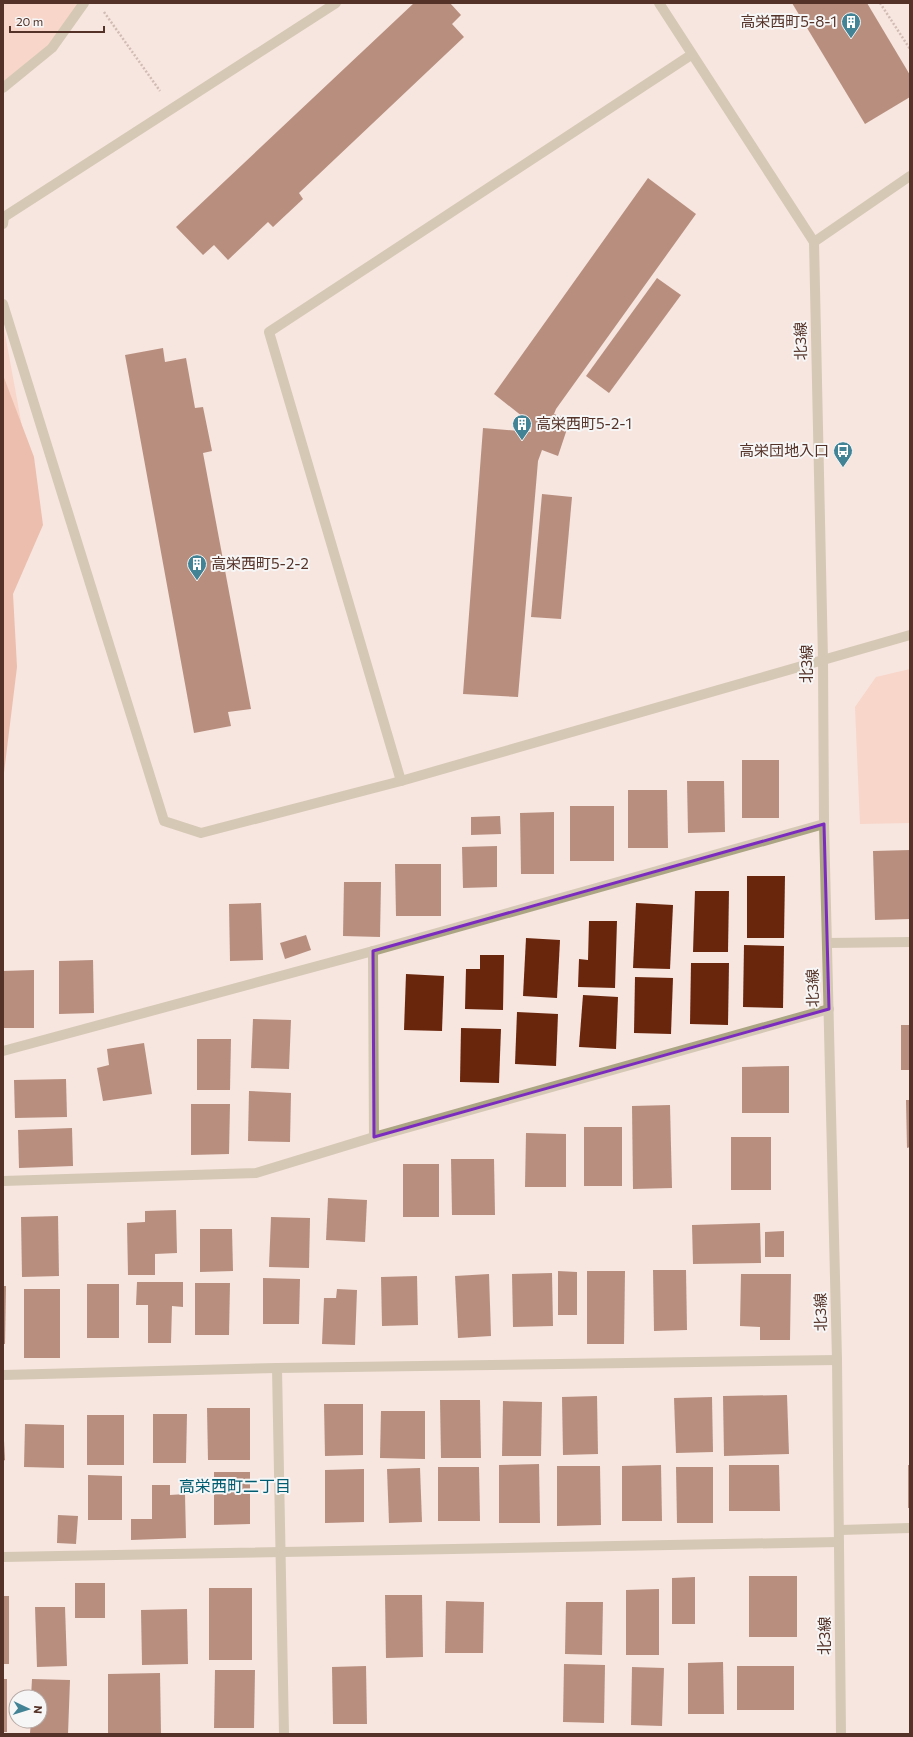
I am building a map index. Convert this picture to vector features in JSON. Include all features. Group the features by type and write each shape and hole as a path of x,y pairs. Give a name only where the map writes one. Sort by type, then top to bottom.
{"street":[{"path":"3,88 52,48 84,3"},
{"path":"3,224 4,217 173,110 336,3"},
{"path":"659,3 691,55 814,242 910,176"},
{"path":"401,781 269,332 691,55"},
{"name":"北3線","path":"814,242 823,660 824,824 840,1530 840,1734"},
{"path":"3,304 164,821 201,833 401,781 910,635"},
{"path":"3,1051 373,951 824,824"},
{"path":"827,943 910,942"},
{"path":"373,951 374,1137"},
{"path":"3,1181 256,1173 374,1137 829,1009"},
{"path":"3,1375 277,1368 837,1360"},
{"path":"277,1368 284,1734"},
{"path":"840,1530 910,1528"},
{"path":"3,1557 839,1542"}],"path":[{"path":"880,3 910,49"},
{"path":"102,9 173,110"}],"highlighted area":[{"path":"824,824 829,1009 374,1137 373,951"}],"shaded area":[{"path":"3,3 84,3 52,48 3,88"},
{"path":"3,323 25,443 3,449"},
{"path":"3,375 34,457 43,525 13,594 17,667 3,781"},
{"path":"910,669 910,823 860,824 855,707 876,677"}],"building":[{"path":"414,3 450,3 461,15 452,24 464,37 299,193 303,199 273,227 268,222 228,260 214,245 203,255 176,227"},
{"name":"高栄西町5-8-1","path":"792,3 867,3 910,75 910,97 865,124"},
{"name":"高栄西町5-2-1","path":"648,178 696,214 556,409 554,414 570,420 558,456 542,450 538,461 518,697 463,694 483,428 531,432 532,424 494,394"},
{"path":"657,278 681,295 609,393 586,376"},
{"name":"高栄西町5-2-2","path":"163,348 165,362 186,358 195,408 203,407 212,451 203,453 251,709 228,712 231,726 194,733 125,355"},
{"path":"542,494 572,497 561,619 531,617"},
{"path":"742,760 779,760 779,818 742,818"},
{"path":"687,781 724,781 725,832 688,833"},
{"path":"628,790 667,790 668,848 628,848"},
{"path":"570,806 614,806 614,861 570,861"},
{"path":"554,812 554,874 521,874 520,813"},
{"path":"500,816 501,834 471,835 471,817"},
{"path":"497,846 497,887 463,888 462,847"},
{"path":"910,850 910,919 875,920 873,851"},
{"path":"395,864 441,864 441,916 396,916"},
{"path":"747,876 785,876 784,938 747,938"},
{"path":"344,882 381,882 380,937 343,936"},
{"path":"695,891 729,891 728,952 693,952"},
{"path":"261,903 263,960 230,961 229,904"},
{"path":"636,903 673,905 670,969 633,968"},
{"path":"589,921 617,921 615,988 578,987 579,959 588,960"},
{"path":"306,935 311,950 285,959 280,943"},
{"path":"526,938 560,940 557,998 523,996"},
{"path":"744,945 784,946 783,1008 743,1007"},
{"path":"480,955 504,955 503,1010 465,1009 466,969 480,969"},
{"path":"93,960 94,1013 59,1014 59,961"},
{"path":"691,963 729,963 728,1025 690,1024"},
{"path":"34,970 34,1028 3,1028 3,971"},
{"path":"406,974 444,976 442,1031 404,1030"},
{"path":"635,977 673,978 671,1034 634,1033"},
{"path":"583,995 618,997 616,1049 579,1047"},
{"path":"517,1012 558,1014 556,1066 515,1064"},
{"path":"253,1019 291,1020 289,1069 251,1068"},
{"path":"901,1025 910,1025 910,1070 901,1070"},
{"path":"461,1028 501,1029 499,1083 460,1082"},
{"path":"197,1039 231,1039 230,1090 197,1090"},
{"path":"144,1043 152,1094 103,1101 97,1068 109,1065 107,1049"},
{"path":"789,1066 789,1113 742,1113 742,1067"},
{"path":"66,1079 67,1117 15,1118 14,1080"},
{"path":"249,1091 291,1093 290,1142 248,1141"},
{"path":"906,1100 910,1100 910,1147 907,1148"},
{"path":"191,1104 230,1104 229,1154 191,1155"},
{"path":"670,1105 672,1188 633,1189 632,1106"},
{"path":"584,1127 622,1127 622,1186 584,1186"},
{"path":"72,1128 73,1166 19,1168 18,1130"},
{"path":"526,1133 566,1134 566,1187 525,1187"},
{"path":"731,1137 771,1137 771,1190 731,1190"},
{"path":"451,1159 494,1159 495,1215 452,1215"},
{"path":"403,1164 439,1164 439,1217 403,1217"},
{"path":"328,1198 367,1200 365,1242 326,1240"},
{"path":"176,1210 177,1253 155,1254 155,1275 128,1275 127,1223 145,1222 145,1211"},
{"path":"58,1216 59,1276 22,1277 21,1217"},
{"path":"271,1217 310,1218 309,1268 269,1267"},
{"path":"760,1223 761,1263 693,1264 692,1225"},
{"path":"200,1229 232,1229 233,1271 200,1272"},
{"path":"784,1231 784,1257 765,1257 765,1232"},
{"path":"653,1270 686,1270 687,1330 654,1331"},
{"path":"558,1271 577,1272 577,1315 558,1315"},
{"path":"587,1271 625,1271 624,1344 587,1344"},
{"path":"552,1273 553,1326 513,1327 512,1274"},
{"path":"489,1274 491,1336 458,1338 455,1276"},
{"path":"741,1274 791,1274 790,1340 760,1340 760,1327 740,1326"},
{"path":"417,1276 418,1325 382,1326 381,1277"},
{"path":"263,1278 300,1279 299,1324 263,1324"},
{"path":"137,1282 183,1282 183,1307 172,1306 171,1343 148,1343 148,1305 136,1305"},
{"path":"195,1283 230,1283 229,1335 195,1335"},
{"path":"87,1284 119,1284 119,1338 87,1338"},
{"path":"3,1286 6,1286 5,1344 3,1344"},
{"path":"24,1289 60,1289 60,1358 24,1358"},
{"path":"337,1289 357,1290 355,1345 322,1344 324,1298 336,1298"},
{"path":"787,1395 789,1454 724,1456 723,1396"},
{"path":"597,1396 598,1454 563,1455 562,1397"},
{"path":"712,1397 713,1452 676,1453 674,1398"},
{"path":"440,1400 480,1400 481,1458 441,1458"},
{"path":"503,1401 542,1402 541,1456 502,1456"},
{"path":"324,1404 363,1404 363,1455 325,1456"},
{"path":"207,1408 250,1408 250,1460 208,1460"},
{"path":"381,1411 425,1411 425,1459 380,1458"},
{"path":"153,1414 187,1414 186,1463 153,1463"},
{"path":"87,1415 124,1415 124,1465 87,1465"},
{"path":"25,1424 64,1425 64,1468 24,1467"},
{"path":"3,1441 5,1460 3,1461"},
{"path":"539,1464 540,1523 499,1523 499,1465"},
{"path":"661,1465 662,1521 622,1521 622,1466"},
{"path":"729,1465 779,1465 780,1511 729,1511"},
{"path":"908,1465 910,1465 910,1508 908,1508"},
{"path":"557,1466 600,1466 601,1525 557,1526"},
{"path":"438,1467 479,1467 480,1521 438,1521"},
{"path":"676,1467 713,1467 713,1523 677,1523"},
{"path":"420,1468 422,1522 389,1523 387,1469"},
{"path":"364,1469 364,1522 325,1523 325,1470"},
{"path":"214,1472 250,1472 250,1524 214,1525"},
{"path":"88,1475 122,1476 122,1520 88,1520"},
{"path":"152,1485 170,1485 170,1495 185,1494 186,1538 131,1540 131,1519 152,1519"},
{"path":"58,1515 78,1516 76,1544 57,1543"},
{"path":"749,1576 797,1576 797,1637 749,1637"},
{"path":"695,1577 695,1624 672,1624 672,1578"},
{"path":"75,1583 105,1583 105,1618 75,1618"},
{"path":"209,1588 252,1588 252,1660 209,1660"},
{"path":"659,1589 659,1655 626,1655 626,1590"},
{"path":"385,1595 422,1595 423,1657 386,1658"},
{"path":"3,1596 9,1596 9,1664 3,1664"},
{"path":"446,1601 484,1602 483,1653 445,1653"},
{"path":"566,1602 603,1602 602,1655 565,1654"},
{"path":"35,1607 65,1607 67,1666 37,1667"},
{"path":"187,1609 188,1664 142,1665 141,1610"},
{"path":"723,1662 724,1714 688,1714 688,1663"},
{"path":"564,1664 605,1665 604,1723 563,1722"},
{"path":"366,1666 367,1724 333,1724 332,1667"},
{"path":"737,1666 794,1666 794,1710 737,1710"},
{"path":"632,1667 664,1668 662,1726 631,1725"},
{"path":"215,1670 255,1670 254,1728 214,1728"},
{"path":"160,1673 161,1734 108,1734 108,1674"},
{"path":"3,1679 7,1679 7,1732 3,1732"},
{"path":"32,1679 70,1680 68,1734 30,1733 30,1729 48,1729 48,1689 31,1689"}],"place":[{"name":"高栄西町5-8-1","path":"851,39"},
{"name":"高栄西町5-2-1","path":"522,441"},
{"name":"高栄団地入口","path":"843,468"},
{"name":"高栄西町5-2-2","path":"197,581"}],"district":[{"name":"高栄西町二丁目","path":"235,1486"}]}
